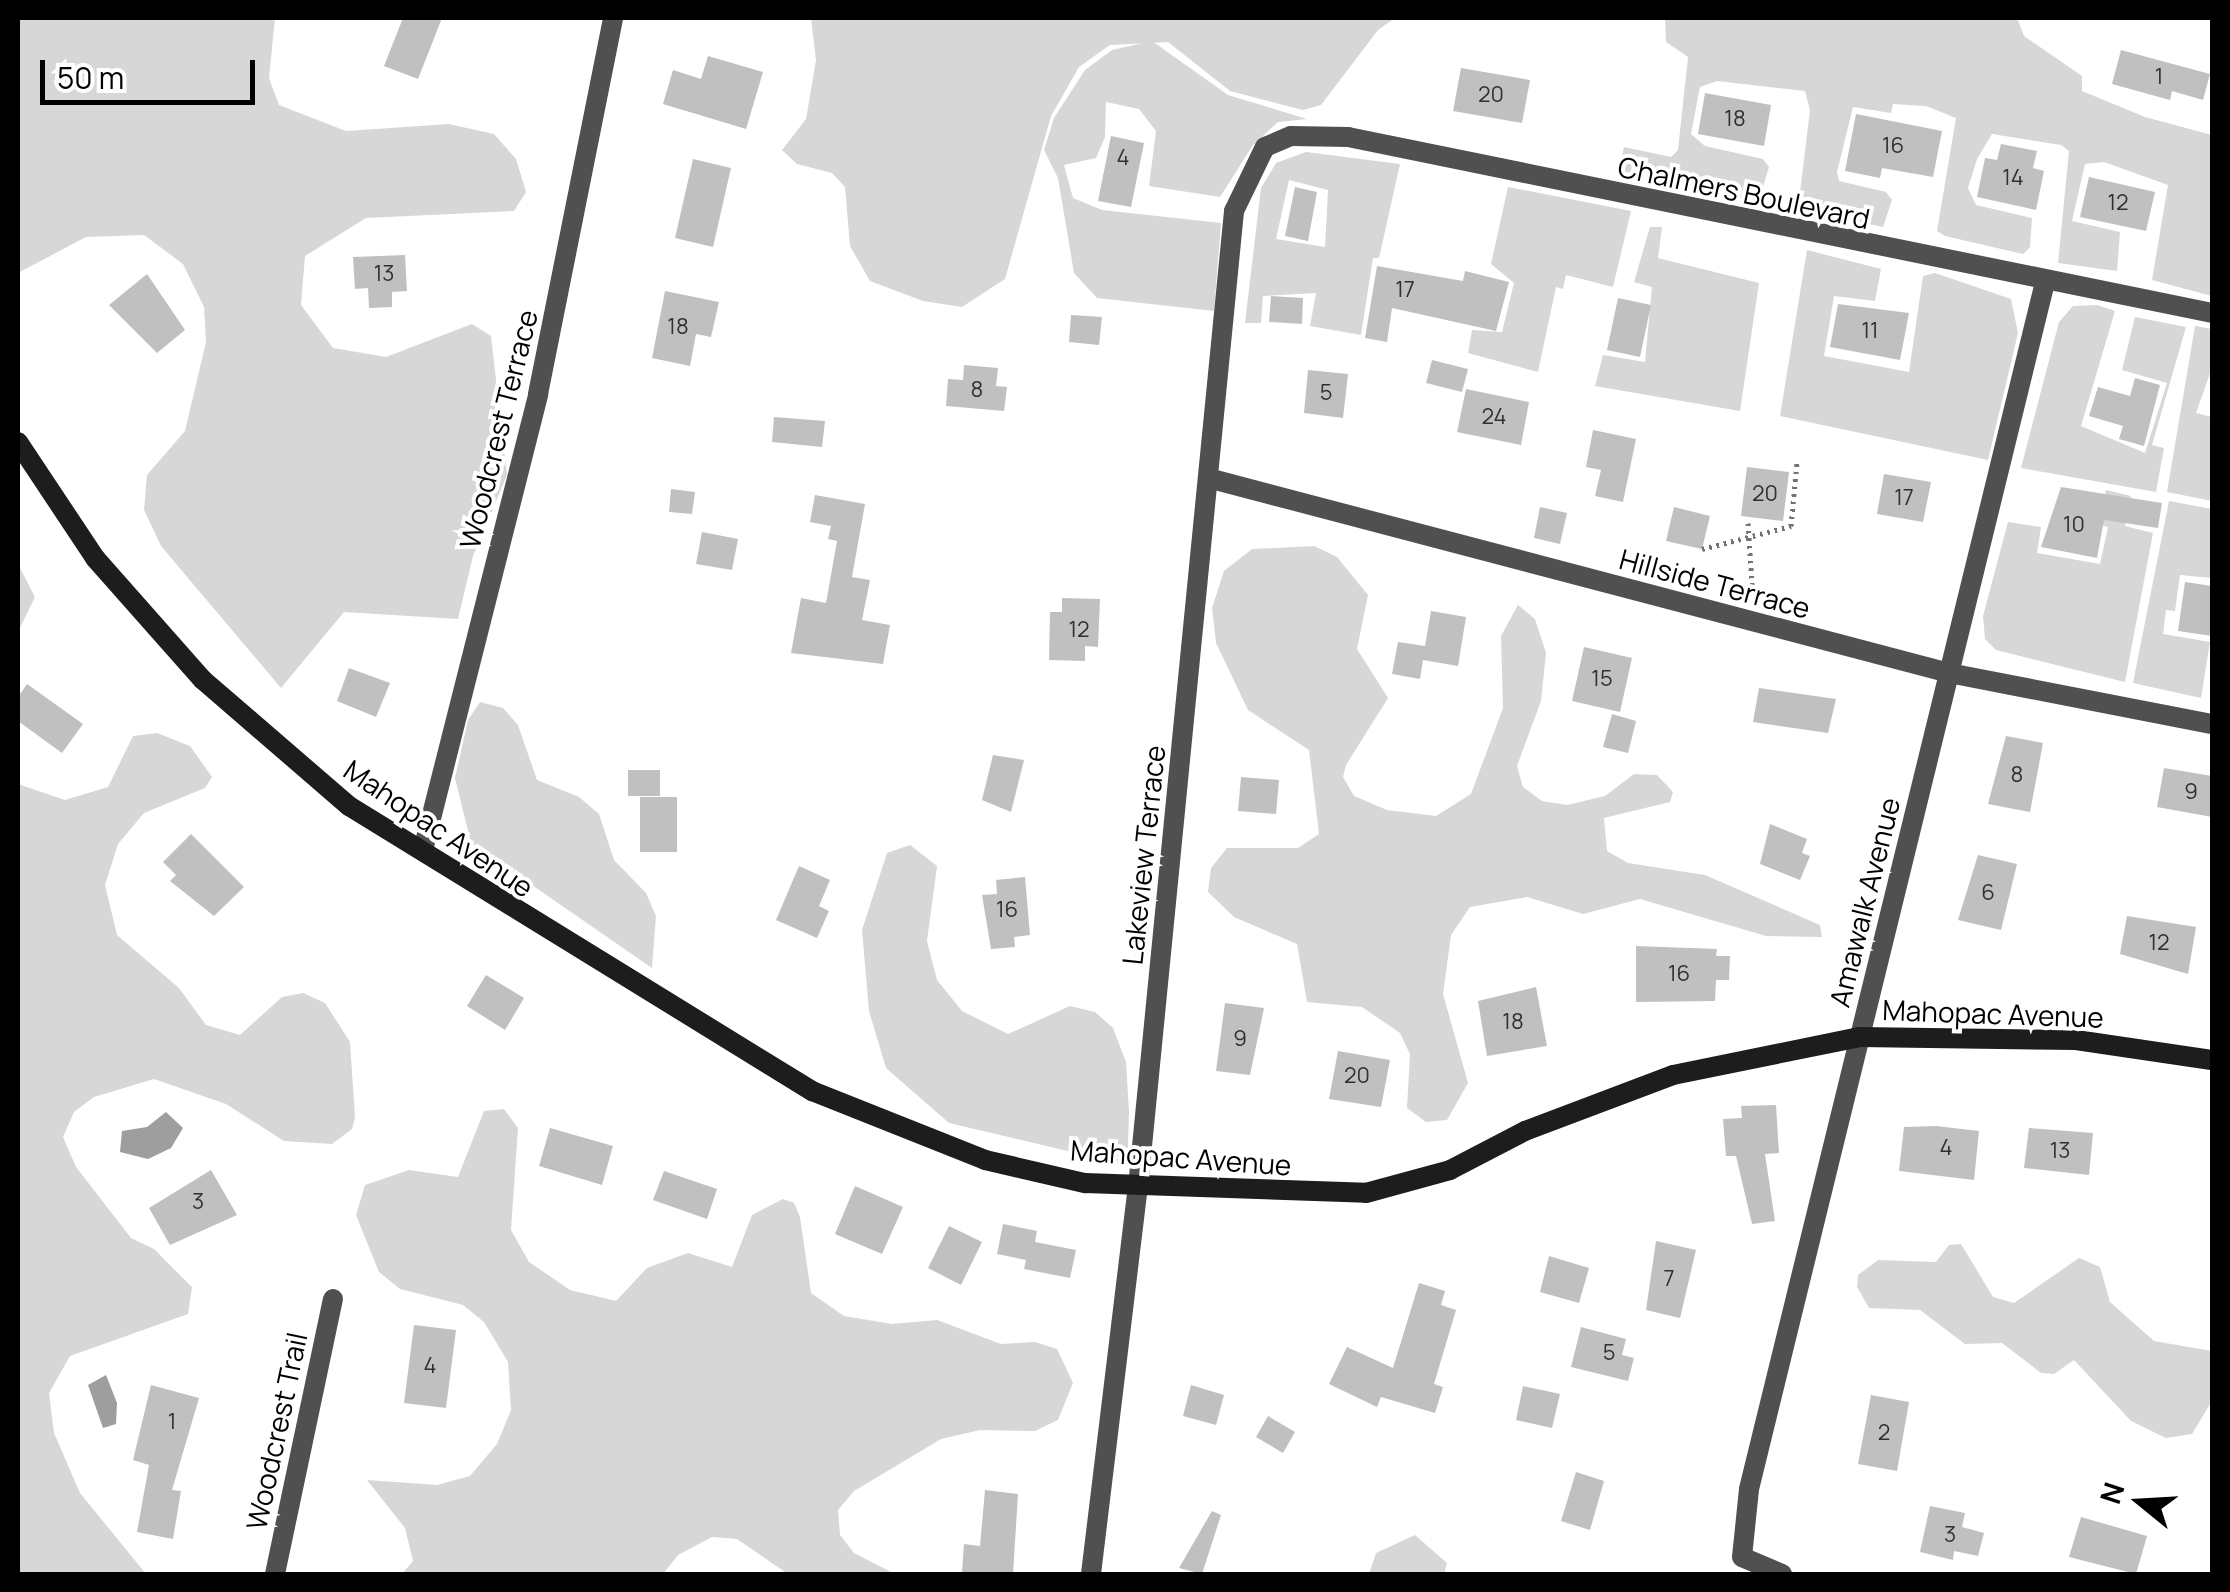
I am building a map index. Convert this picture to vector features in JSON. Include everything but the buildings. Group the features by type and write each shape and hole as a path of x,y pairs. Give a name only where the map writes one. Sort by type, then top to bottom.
{"street":[{"name":"Woodcrest Terrace","path":"423,850 538,394 614,18"},
{"name":"Chalmers Boulevard","path":"1265,146 1291,136 1348,137 2212,313"},
{"name":"Lakeview Terrace","path":"1091,1574 1138,1187 1234,211 1265,146"},
{"name":"Amawalk Avenue","path":"1782,1574 1742,1557 1740,1536 2045,282"},
{"name":"Mahopac Avenue","path":"18,442 96,558 203,680 349,806 423,850 537,927 812,1091 985,1160 1138,1187 1366,1193 1450,1170 1525,1131 1673,1075 1859,1038 2076,1040 2212,1060"},
{"name":"Hillside Terrace","path":"1208,478 1949,673 2212,724"},
{"name":"Woodcrest Trail","path":"275,1574 333,1299"}],"path":[{"path":"1702,549 1791,526 1797,464"},
{"path":"1748,524 1756,580 1750,620"}],"shaded area":[{"path":"18,18 275,18 269,78 279,105 346,131 449,124 494,134 516,159 526,192 514,211 366,218 305,256 301,305 333,348 386,357 472,324 491,336 507,475 473,556 458,619 344,612 281,688 161,546 144,510 147,475 185,431 206,342 204,307 183,264 144,235 86,237 18,273"},
{"path":"811,18 1395,18 1378,30 1321,105 1303,110 1230,91 1168,42 1110,45 1079,67 1051,116 1005,279 962,307 923,301 870,281 850,246 845,187 832,173 797,164 782,150 806,119 816,60"},
{"path":"1665,18 2017,18 2024,36 2082,76 2082,91 2145,117 2212,135 2212,296 2152,280 2168,185 2104,162 2085,164 2072,221 2120,232 2117,271 2058,263 2069,151 2061,145 1992,134 1977,159 1968,188 1976,205 2032,218 2030,247 2023,254 1937,231 1956,118 1926,106 1893,104 1891,113 1853,107 1837,172 1839,181 1886,192 1892,200 1883,227 1798,209 1810,110 1805,91 1717,81 1700,87 1691,134 1705,146 1763,159 1769,167 1758,203 1657,174 1618,172 1624,147 1671,157 1678,150 1688,57 1666,42"},
{"path":"1152,41 1228,95 1307,119 1278,122 1253,145 1220,197 1149,186 1156,131 1139,109 1106,102 1105,137 1096,158 1064,165 1073,198 1102,210 1221,223 1214,311 1097,298 1074,273 1058,178 1044,150 1054,118 1085,70 1112,50"},
{"path":"1306,152 1400,164 1379,258 1373,258 1361,335 1310,326 1316,293 1263,296 1261,323 1245,323 1261,188 1276,163","holes":["1289,180 1328,190 1325,247 1276,239"]},
{"path":"1508,187 1631,211 1613,287 1566,275 1563,289 1556,287 1538,372 1468,353 1472,330 1502,332 1514,283 1491,264"},
{"path":"1650,227 1662,227 1658,258 1759,283 1740,411 1595,386 1603,355 1645,362 1652,287 1634,282"},
{"path":"1807,250 1881,269 1875,301 1834,296 1824,356 1909,372 1923,276 1935,273 2011,299 2018,333 1988,460 1780,416"},
{"path":"2097,305 2115,311 2081,426 2145,453 2167,383 2122,370 2135,317 2186,327 2152,445 2164,448 2156,492 2021,468 2059,322 2073,306"},
{"path":"2195,326 2212,329 2212,368 2196,413 2212,417 2212,501 2167,492"},
{"path":"2106,490 2131,496 2125,526 2153,533 2125,682 1996,650 1985,639 1983,616 2008,522 2041,527 2037,553 2100,564 2108,527 2098,524"},
{"path":"2169,501 2212,509 2212,578 2180,575 2175,611 2166,610 2163,634 2210,642 2201,698 2133,683"},
{"path":"1314,546 1337,557 1368,595 1357,649 1388,698 1346,765 1343,777 1354,796 1387,810 1436,816 1471,794 1503,708 1501,636 1518,605 1535,619 1546,653 1541,701 1517,766 1523,787 1542,801 1567,805 1605,796 1634,774 1657,775 1673,792 1670,802 1604,818 1607,851 1628,863 1705,875 1820,925 1822,937 1766,936 1640,899 1583,914 1527,897 1470,907 1451,935 1443,994 1468,1083 1447,1120 1426,1122 1407,1108 1410,1054 1400,1033 1362,1007 1307,1002 1297,944 1234,917 1208,892 1211,868 1227,848 1298,848 1319,834 1309,750 1248,710 1216,643 1212,608 1224,571 1252,549"},
{"path":"18,564 35,597 18,632"},
{"path":"480,702 503,708 518,725 537,780 579,797 599,814 614,860 646,893 656,916 652,968 471,843 455,778 468,720"},
{"path":"157,733 190,746 212,777 205,788 144,813 118,844 105,885 117,935 179,988 206,1025 240,1035 282,997 303,993 325,1003 350,1042 355,1117 352,1129 332,1144 284,1141 226,1104 154,1079 94,1097 74,1112 63,1137 76,1167 131,1238 154,1249 192,1287 188,1314 70,1356 49,1393 54,1433 80,1493 146,1574 18,1574 18,784 65,800 108,787 133,736"},
{"path":"910,845 937,866 927,941 937,980 962,1011 1008,1034 1070,1006 1095,1012 1113,1028 1126,1062 1129,1112 1128,1148 1118,1163 949,1123 886,1068 869,1011 862,930 887,853"},
{"path":"504,1109 518,1128 511,1230 529,1262 570,1290 616,1301 647,1268 688,1253 732,1267 752,1215 783,1199 794,1203 800,1217 811,1293 844,1316 892,1324 937,1320 1001,1344 1035,1342 1057,1349 1073,1383 1058,1420 1035,1431 980,1430 941,1439 854,1491 838,1510 840,1535 854,1553 895,1574 788,1574 737,1539 712,1537 678,1555 663,1574 402,1574 413,1561 405,1528 367,1480 437,1485 470,1476 497,1444 511,1410 508,1362 484,1322 463,1305 400,1289 379,1272 356,1215 365,1185 409,1170 458,1177 484,1111"},
{"path":"166,1112 183,1128 171,1148 148,1159 120,1152 122,1131 147,1127"},
{"path":"1961,1244 1993,1297 2014,1303 2079,1258 2100,1267 2110,1302 2154,1341 2212,1351 2212,1401 2192,1434 2166,1438 2131,1421 2074,1360 2054,1374 2041,1373 2002,1343 1965,1344 1920,1310 1869,1308 1857,1287 1858,1275 1878,1260 1936,1262 1949,1245"},
{"path":"106,1375 117,1403 116,1424 103,1428 88,1385"},
{"path":"1415,1535 1447,1563 1444,1574 1369,1574 1376,1553"}]}
